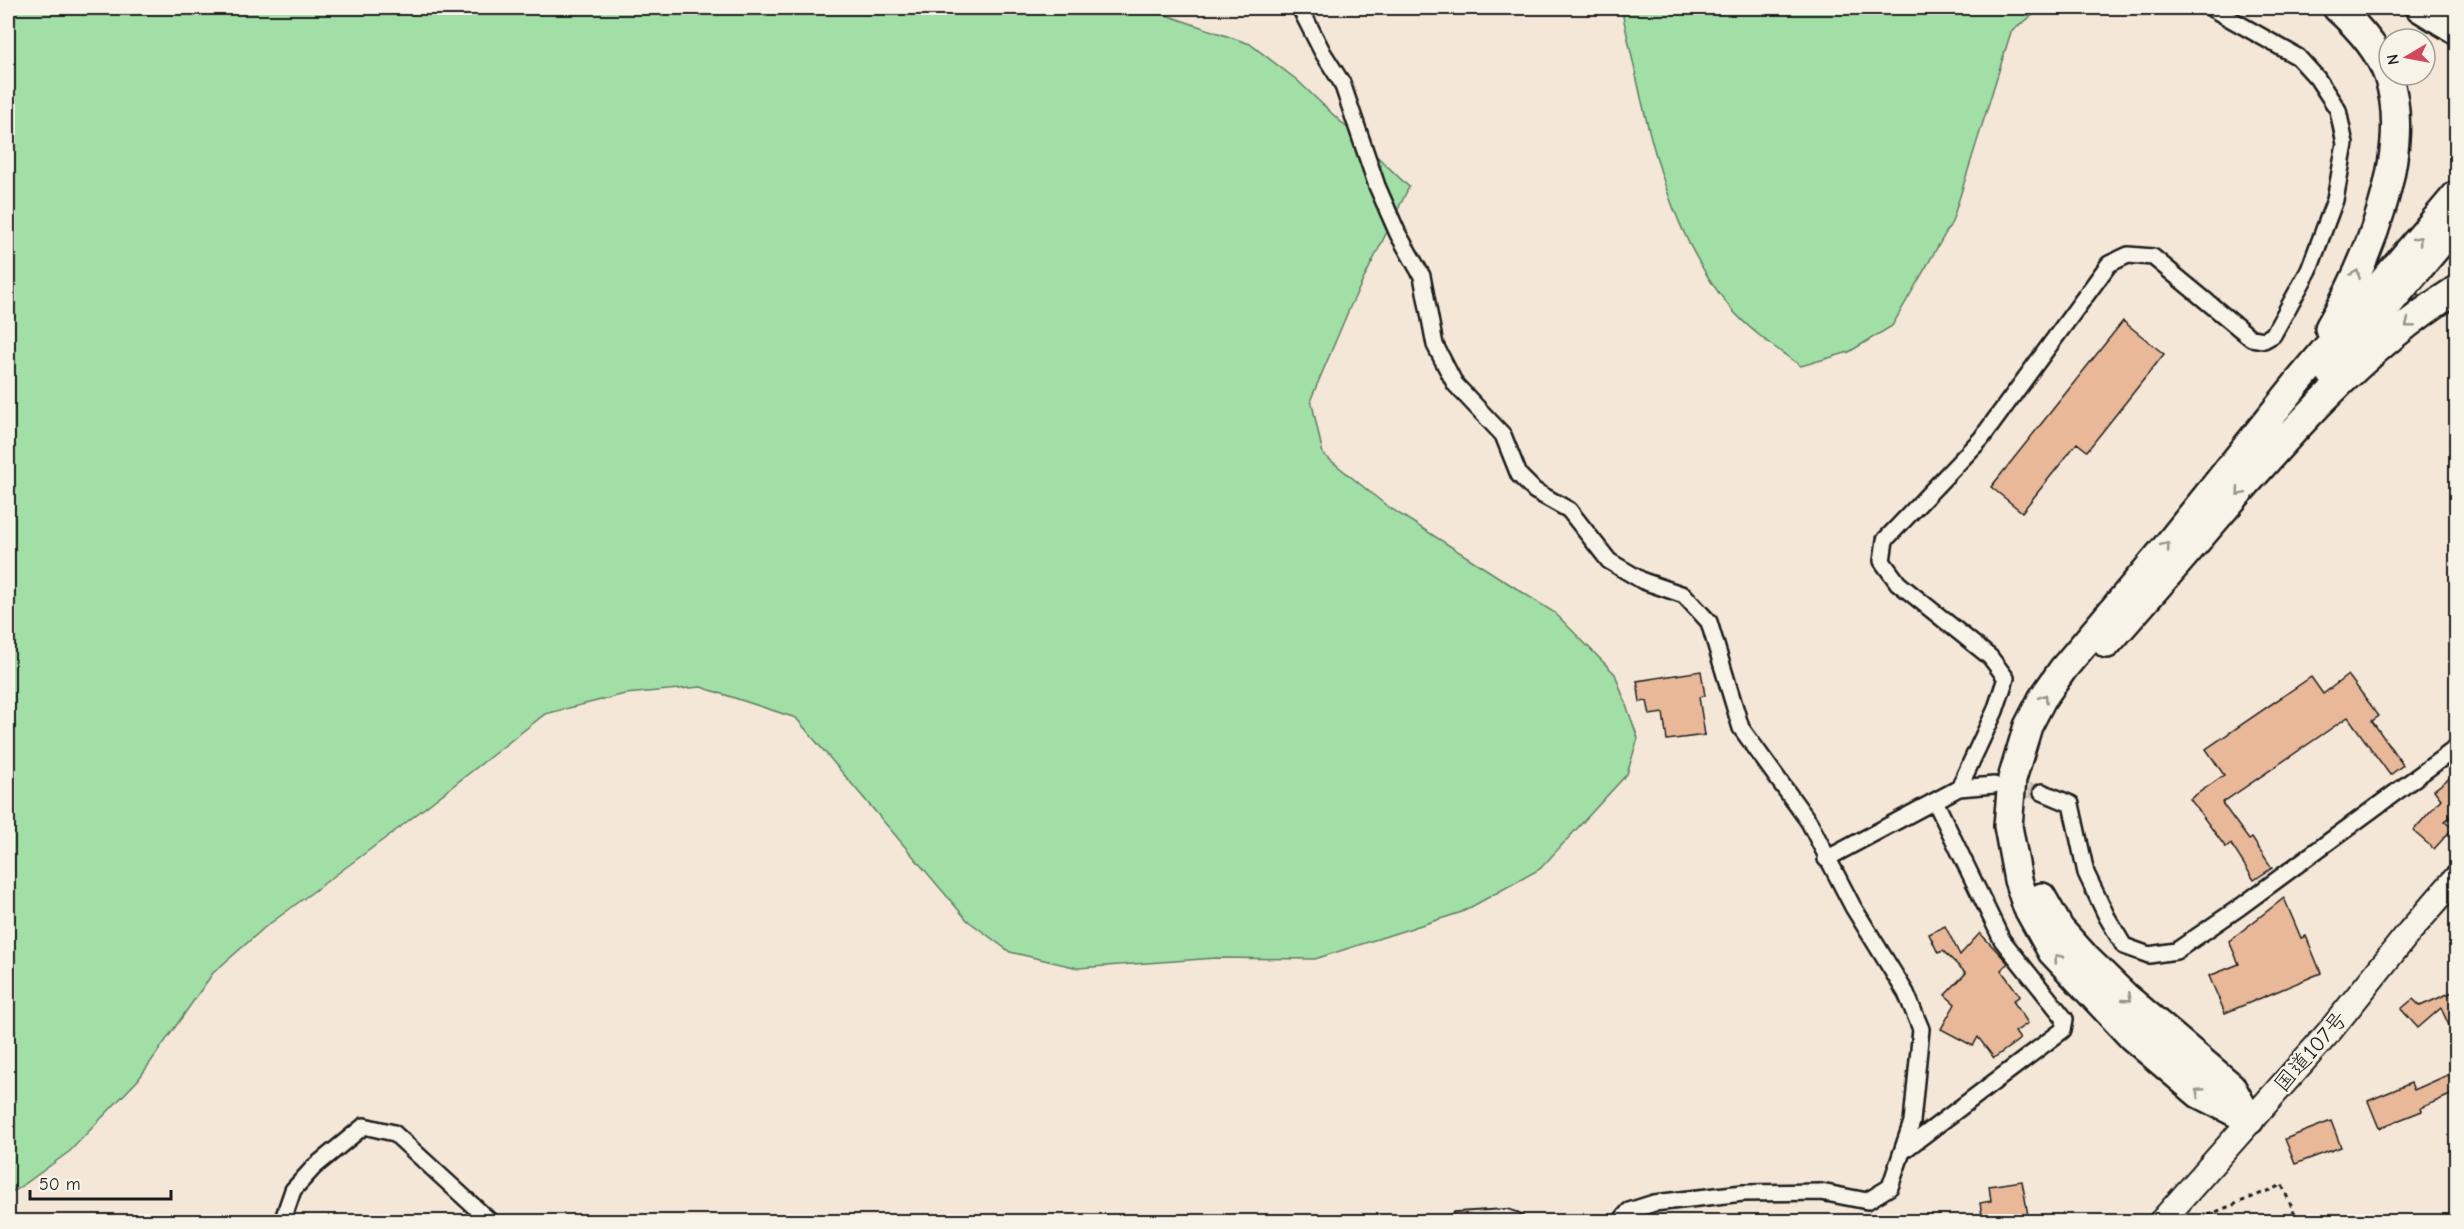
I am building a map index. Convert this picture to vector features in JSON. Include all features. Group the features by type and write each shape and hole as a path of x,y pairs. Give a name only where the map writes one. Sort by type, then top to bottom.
{"highway":[{"path":"2299,381 2348,293 2378,217 2389,180 2394,150 2396,126 2388,76 2365,37 2337,8"},
{"path":"2420,8 2457,30"},
{"path":"2440,8 2457,17"},
{"path":"2250,1120 2199,1094 2132,1037 2052,952 2027,907 2010,844 2008,802 2018,753 2042,699 2063,669 2166,547 2299,381 2457,195"},
{"path":"2278,447 2319,388 2457,224"},
{"path":"2250,1120 2231,1086 2125,996 2088,960 2060,929 2042,898 2027,846 2025,805 2040,741 2078,678 2278,447 2386,343 2415,318 2457,290"},
{"name":"国道107号","path":"2161,1221 2329,1032 2410,931 2457,878"}],"street":[{"path":"1300,8 1317,43 1342,83 1381,196 1398,234 1422,276 1436,345 1455,384 1503,435 1520,475 1535,491 1569,510 1609,561 1643,581 1684,595 1708,622 1741,728 1809,822 1852,907 1906,993 1921,1029 1912,1122 1890,1187 1867,1201 1821,1192 1743,1193 1654,1203 1629,1211 1620,1221"},
{"path":"1959,788 1995,711 2006,678 1990,657 1898,583 1882,561 1885,540 1981,439 2109,264 2128,255 2153,257 2251,339 2264,340 2273,335 2309,270 2335,200 2345,144 2338,110 2318,78 2298,57 2211,8"},
{"path":"2042,792 2071,804 2086,873 2107,917 2124,946 2149,955 2176,951 2240,907 2457,748"},
{"path":"1826,859 1959,788 1994,785"},
{"path":"1902,1152 2063,1030 2065,1019 2002,940 1935,801"},
{"path":"282,1221 293,1190 314,1167 364,1126 394,1133 491,1221"},
{"path":"1457,1221 1506,1219 1515,1221"}],"path":[{"path":"2191,1221 2282,1185 2298,1221"}],"green space":[{"path":"8,8 1146,8 1250,44 1297,80 1409,187 1350,307 1311,399 1323,454 1387,506 1555,613 1615,674 1638,738 1627,774 1540,869 1462,912 1315,959 1216,958 1078,968 1010,952 967,920 796,718 701,687 625,694 545,714 399,828 264,928 213,973 138,1080 70,1151 18,1189 8,1193"},
{"path":"1621,8 2042,8 2011,32 1952,222 1892,326 1849,352 1801,366 1743,322 1705,272 1686,237 1658,163"}],"building":[{"path":"2123,321 2164,354 2087,451 2077,443 2022,512 1991,487"},
{"path":"1701,671 1705,696 1699,697 1705,735 1667,740 1663,713 1650,715 1647,701 1640,702 1637,681"},
{"path":"2348,675 2379,716 2372,721 2403,765 2390,775 2348,717 2222,803 2249,840 2252,838 2272,868 2254,880 2231,844 2226,848 2190,799 2224,775 2206,749 2311,677 2323,694"},
{"path":"2451,777 2455,783 2457,782 2457,820 2453,815 2445,821 2453,828 2434,849 2413,831 2441,799 2434,790"},
{"path":"2284,898 2301,938 2306,936 2321,973 2225,1013 2209,976 2239,964 2229,941"},
{"path":"1945,926 1960,955 1980,933 2008,963 2001,970 2020,996 2013,1001 2028,1023 2015,1032 2020,1039 1994,1058 1978,1037 1973,1046 1941,1029 1955,1004 1945,995 1966,973 1943,951 1938,953 1929,934"},
{"path":"2457,990 2457,1043 2441,1008 2418,1028 2401,1009 2413,999 2420,1006"},
{"path":"2457,1071 2457,1092 2421,1108 2422,1111 2379,1128 2368,1101 2411,1083 2414,1090"},
{"path":"2331,1121 2341,1147 2295,1164 2285,1139"},
{"path":"2022,1181 2029,1221 1983,1221 1980,1203 1991,1201 1989,1186"}],"tunnel":[{"path":"2006,787 2042,792"}]}
